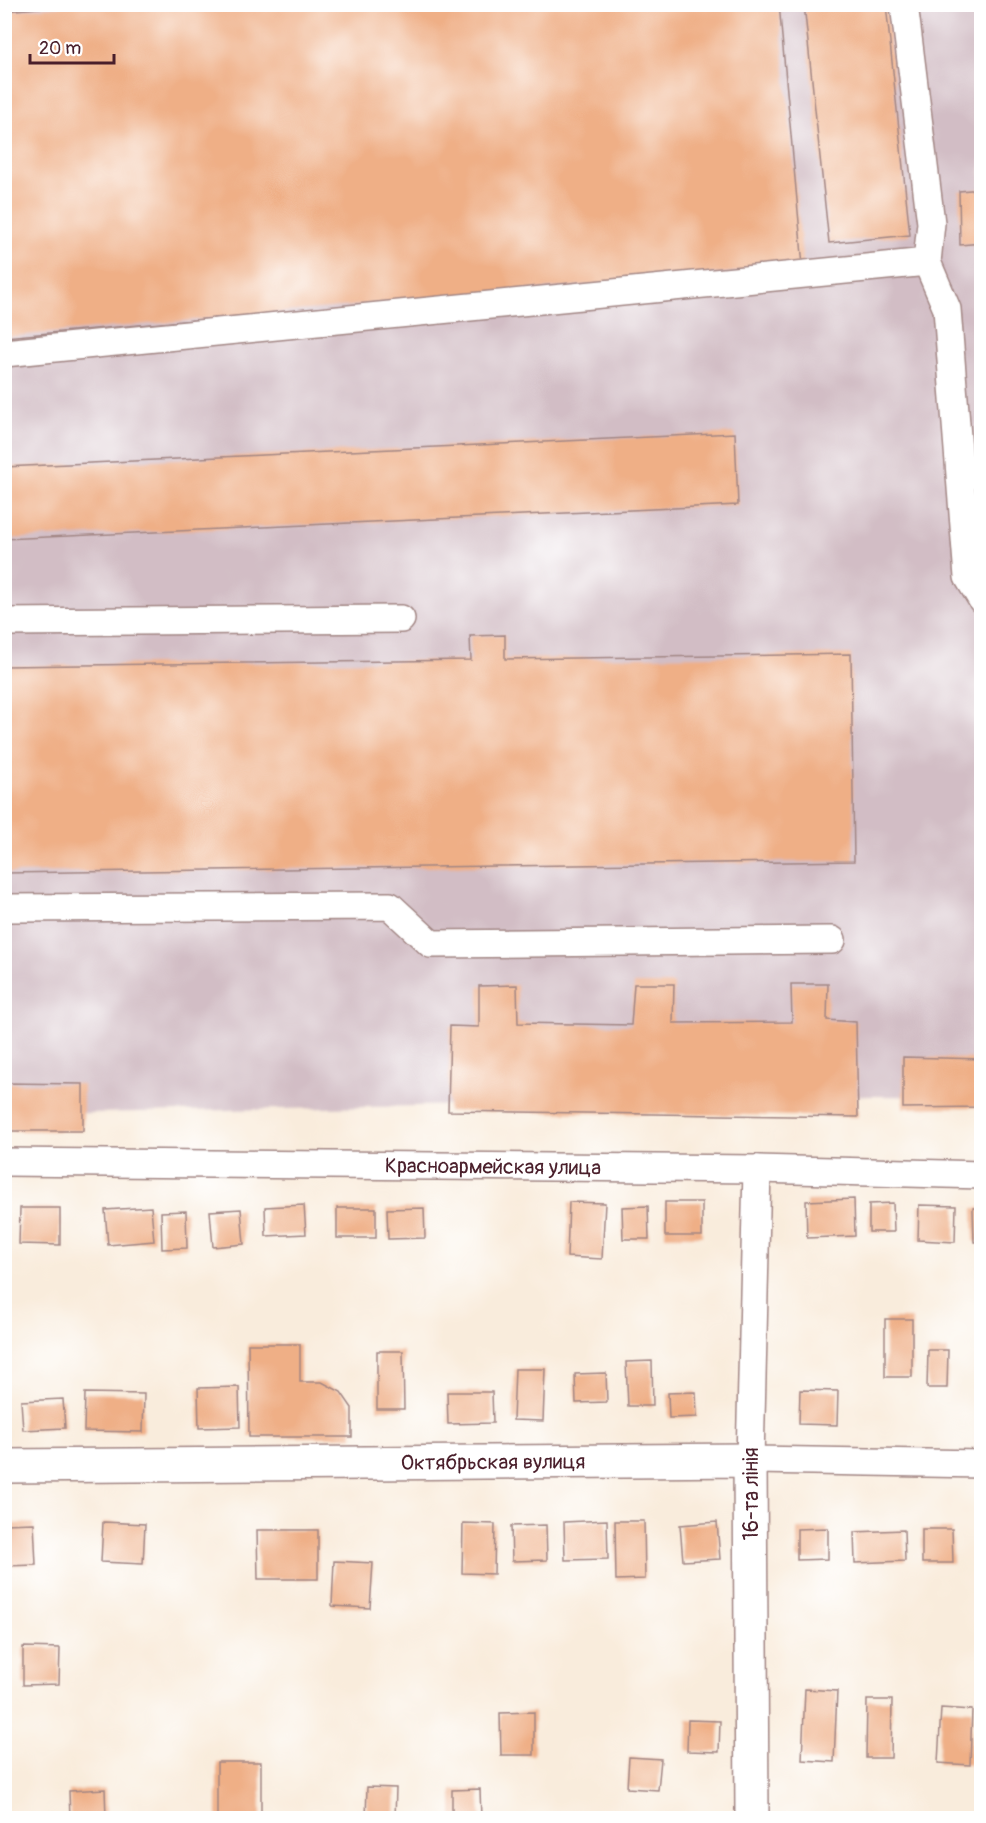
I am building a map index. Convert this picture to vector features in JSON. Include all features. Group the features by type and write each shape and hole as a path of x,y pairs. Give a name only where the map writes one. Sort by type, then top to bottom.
{"main road":[{"name":"Октябрьская вулиця","path":"4,1466 750,1460"},
{"name":"16-та лінія","path":"750,1460 752,1818"}],"street":[{"path":"904,4 931,223 927,262 946,309 968,577 981,600"},
{"path":"4,353 927,262"},
{"path":"4,622 401,619"},
{"path":"4,908 390,906 431,944 832,940"},
{"name":"Красноармейская улица","path":"4,1162 757,1169 981,1175"},
{"name":"16-та лінія","path":"750,1460 757,1169"},
{"name":"Октябрьская вулиця","path":"750,1460 981,1464"}],"shaded area":[{"path":"4,5 981,5 981,1097 871,1096 5,1115"}],"building":[{"path":"84,4 779,4 803,266 4,337 4,11"},
{"path":"804,4 886,4 910,235 829,243"},
{"path":"982,189 982,243 960,245 959,191"},
{"path":"735,433 738,505 4,539 4,467"},
{"path":"505,635 505,659 851,654 854,861 4,873 4,666 471,660 470,636"},
{"path":"634,984 674,984 673,1023 792,1022 791,984 828,984 827,1020 856,1022 858,1117 448,1111 450,1026 479,1027 479,986 517,985 518,1023 631,1025"},
{"path":"903,1057 982,1059 982,1107 903,1108"},
{"path":"4,1083 83,1084 83,1131 4,1131"},
{"path":"854,1199 855,1236 807,1238 806,1201"},
{"path":"569,1202 605,1203 602,1259 567,1257"},
{"path":"665,1202 702,1202 702,1236 665,1236"},
{"path":"893,1203 894,1232 869,1232 869,1204"},
{"path":"304,1205 306,1234 266,1236 265,1207"},
{"path":"919,1205 956,1206 955,1242 918,1240"},
{"path":"648,1206 649,1239 623,1239 622,1207"},
{"path":"151,1207 154,1241 108,1245 105,1210"},
{"path":"20,1208 60,1208 60,1245 19,1244"},
{"path":"337,1208 376,1208 376,1238 337,1238"},
{"path":"424,1208 425,1238 388,1239 387,1209"},
{"path":"973,1208 982,1208 982,1242 974,1242"},
{"path":"241,1209 244,1244 213,1247 210,1211"},
{"path":"186,1211 187,1248 162,1249 161,1212"},
{"path":"885,1319 912,1319 912,1377 885,1377"},
{"path":"248,1344 300,1344 300,1382 322,1382 341,1392 352,1408 352,1437 249,1437"},
{"path":"928,1350 948,1350 947,1388 927,1388"},
{"path":"377,1351 403,1351 404,1409 377,1409"},
{"path":"652,1361 653,1406 628,1406 626,1362"},
{"path":"515,1369 545,1369 543,1421 513,1420"},
{"path":"606,1373 607,1402 576,1403 575,1374"},
{"path":"239,1387 240,1427 199,1428 198,1388"},
{"path":"800,1390 838,1391 837,1425 799,1424"},
{"path":"447,1392 492,1392 493,1423 448,1424"},
{"path":"696,1392 697,1417 669,1418 668,1393"},
{"path":"85,1393 144,1394 143,1432 84,1431"},
{"path":"63,1399 65,1428 23,1430 21,1401"},
{"path":"607,1520 608,1559 565,1560 564,1522"},
{"path":"615,1521 644,1521 645,1579 616,1580"},
{"path":"103,1522 145,1524 143,1564 101,1562"},
{"path":"717,1522 720,1559 683,1561 680,1525"},
{"path":"34,1523 36,1565 4,1566 4,1524"},
{"path":"463,1523 495,1524 494,1574 462,1573"},
{"path":"546,1525 547,1560 512,1561 511,1526"},
{"path":"828,1528 828,1559 797,1560 797,1529"},
{"path":"922,1529 952,1529 953,1563 922,1563"},
{"path":"257,1530 318,1530 318,1579 258,1579"},
{"path":"904,1530 905,1561 855,1563 854,1532"},
{"path":"982,1533 982,1584 978,1584 977,1534"},
{"path":"334,1561 373,1563 370,1608 332,1606"},
{"path":"23,1647 60,1648 59,1684 23,1685"},
{"path":"805,1689 837,1691 834,1762 802,1760"},
{"path":"867,1700 892,1700 891,1758 866,1758"},
{"path":"941,1708 972,1710 970,1765 938,1763"},
{"path":"534,1712 534,1755 501,1755 500,1713"},
{"path":"688,1720 720,1721 719,1752 687,1751"},
{"path":"629,1757 661,1759 658,1790 627,1788"},
{"path":"217,1762 261,1762 261,1818 217,1818"},
{"path":"367,1787 396,1788 395,1818 366,1818"},
{"path":"105,1789 106,1818 70,1818 69,1791"},
{"path":"480,1789 481,1818 452,1818 452,1790"}]}
